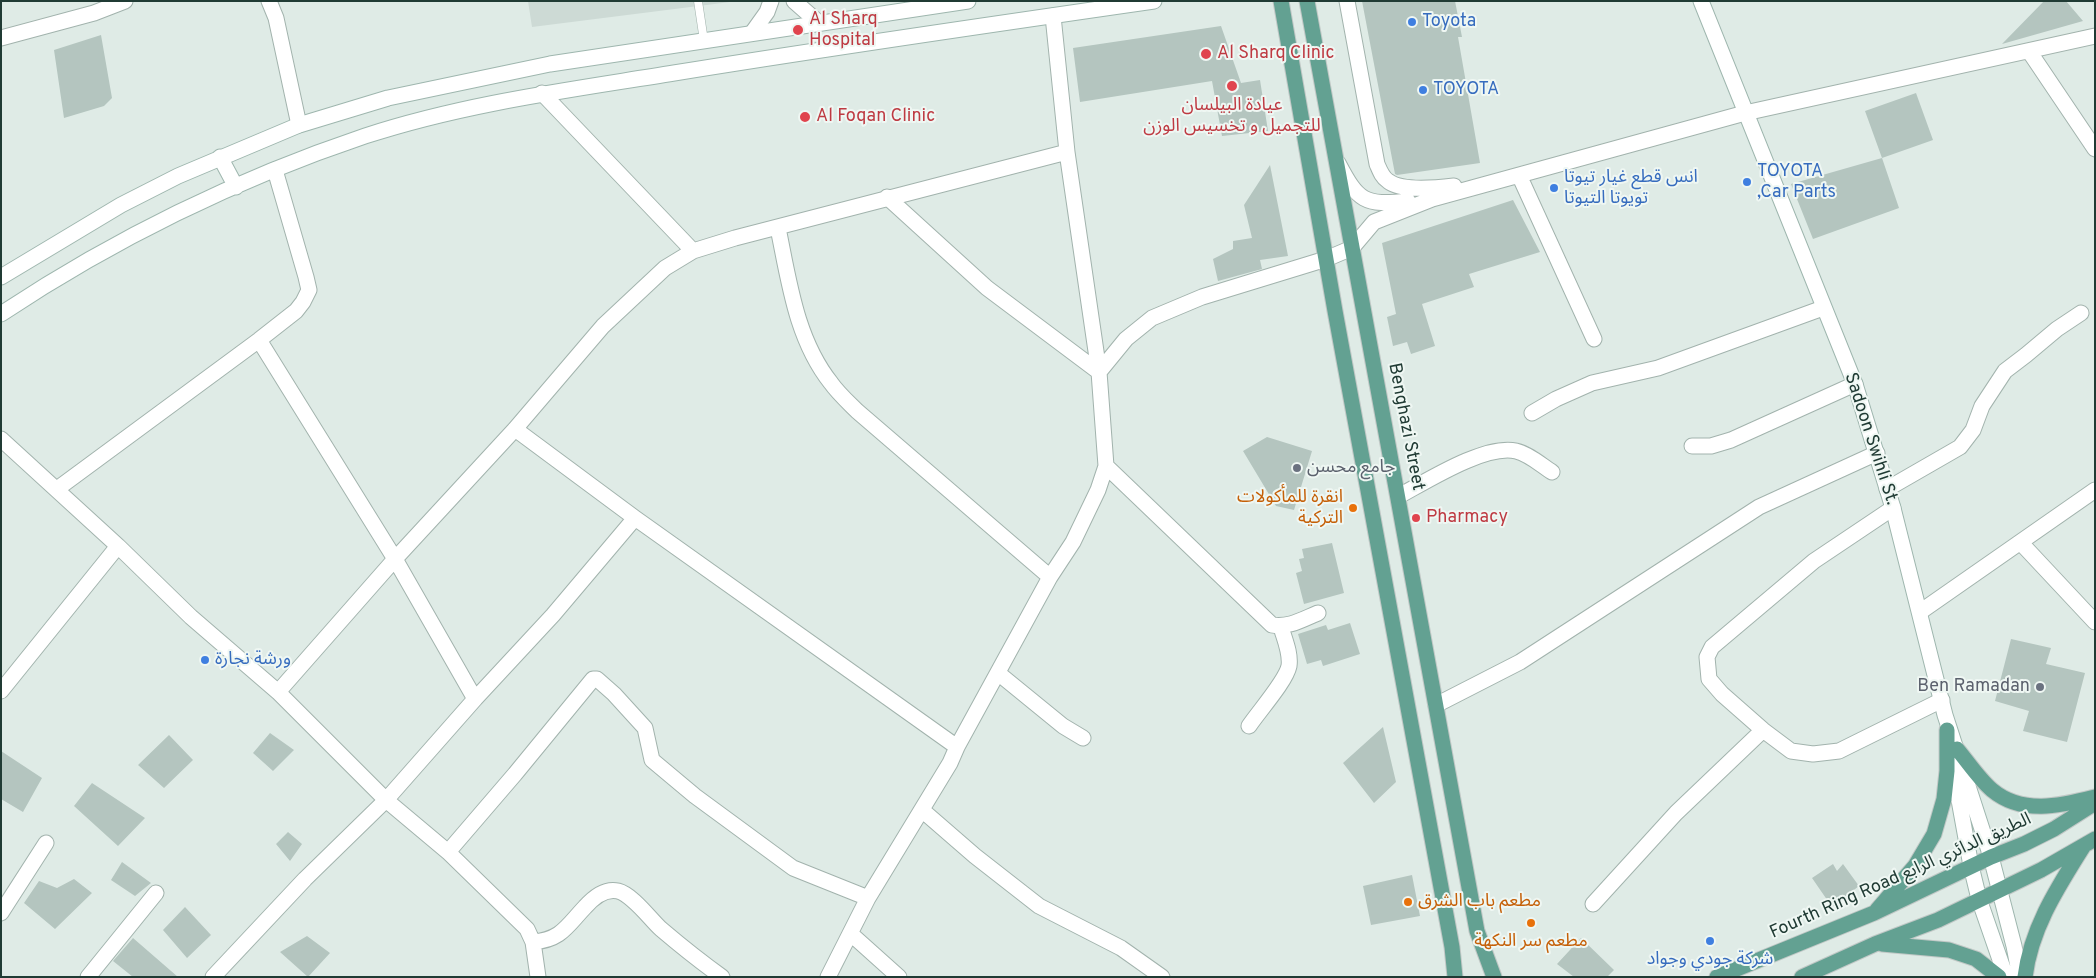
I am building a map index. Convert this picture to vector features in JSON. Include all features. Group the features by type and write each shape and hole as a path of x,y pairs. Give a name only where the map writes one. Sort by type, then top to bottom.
{"main road":[{"path":"1281,1 1326,259 1452,947 1455,977"},
{"name":"Benghazi Street","path":"1307,1 1477,931 1494,977"},
{"path":"1874,913 1895,886 1914,866 1934,834 1944,799 1947,771 1946,723"},
{"path":"1958,749 1991,789 2004,799 2022,806 2048,806 2095,797"},
{"name":"Fourth Ring Road الطريق الدائري الرابع","path":"1717,977 1874,913 1971,866 2024,844 2054,829 2095,803"},
{"path":"1802,977 1875,944 1938,920 2041,870 2089,843"},
{"path":"2025,977 2033,944 2055,890 2089,843"},
{"path":"1875,944 1949,950 1976,959 1999,977"}],"street":[{"path":"1,38 94,13 125,1"},
{"path":"269,1 276,18 299,125"},
{"path":"752,33 767,12 771,1"},
{"path":"794,1 819,23"},
{"path":"1,277 121,205 220,157 299,125 388,98 550,64 968,1"},
{"path":"1,314 101,253 174,214 275,170 367,136 442,114 542,93 1154,1"},
{"path":"1347,1 1377,164 1386,180 1392,184 1417,187 1495,183"},
{"name":"Sadoon Swihli St.","path":"1701,1 1855,384 1893,508 1942,700 1946,723 1958,749 1991,857 2020,977"},
{"path":"828,977 868,898 950,763 1050,577 1073,542 1098,490 1106,466 1099,372 1067,152 1053,16"},
{"path":"1099,372 1126,339 1152,318 1202,297 1326,259 1352,248 1374,222 1432,199 1745,113 2095,36"},
{"path":"2029,51 2095,149"},
{"path":"542,93 694,251"},
{"path":"278,692 395,559 515,429 603,326 665,268 694,251 735,238 1067,152"},
{"path":"220,157 236,187"},
{"path":"1336,159 1350,186 1358,195 1370,202 1390,203 1432,199"},
{"path":"57,490 259,340 296,311 304,302 309,290 304,266 275,170"},
{"path":"1519,175 1594,339"},
{"path":"888,198 987,288 1099,372"},
{"path":"778,228 795,308 805,339 830,383 857,411 1050,577"},
{"path":"1532,413 1556,399 1592,383 1658,368 1824,308"},
{"path":"1887,489 1960,447 1973,430 1982,406 2005,371 2026,356 2056,329 2081,313"},
{"path":"259,340 395,559 474,699"},
{"path":"1692,446 1711,446 1731,440 1855,384"},
{"path":"515,429 635,518 957,747"},
{"path":"1,439 118,546 191,617 278,692 386,800 448,852 527,929 533,942 538,977"},
{"path":"1399,496 1462,463 1481,455 1502,450 1516,451 1528,456 1552,472"},
{"path":"1436,705 1520,662 1758,507 1876,452"},
{"path":"1106,466 1272,625 1281,627 1290,625 1318,613"},
{"path":"1920,612 2095,490"},
{"path":"1893,508 1814,561 1712,647 1707,657 1709,679 1722,694 1763,730 1791,751 1813,754 1839,751 1942,700"},
{"path":"212,977 305,879 386,800 474,699 554,614 635,518"},
{"path":"2021,543 2095,622"},
{"path":"1,691 118,546"},
{"path":"1249,726 1284,677 1289,665 1288,651 1281,627"},
{"path":"998,673 1063,726 1083,738"},
{"path":"448,852 593,679 597,679 614,694 645,728 652,760 695,796 793,868 868,898"},
{"path":"1946,723 1971,866 1979,899 2006,977"},
{"path":"1593,904 1676,813 1763,730"},
{"path":"922,810 975,856 1039,906 1121,948 1162,977"},
{"path":"1,913 46,843"},
{"path":"533,942 548,941 559,934 588,904 604,892 617,891 626,894 659,927 722,977"},
{"path":"88,977 156,893"},
{"path":"851,934 899,977"}],"lane":[{"path":"698,1 704,41"}],"shaded area":[{"path":"528,1 738,1 532,27"}],"building":[{"name":"TOYOTA","path":"1362,1 1455,1 1462,37 1458,37 1480,163 1395,174"},
{"path":"2044,1 2066,1 2083,21 2002,44"},
{"path":"1221,26 1241,83 1260,80 1268,131 1222,136 1212,81 1080,102 1073,48"},
{"path":"101,35 112,98 104,106 64,118 54,50"},
{"path":"1916,93 1933,140 1882,158 1865,111"},
{"path":"1882,158 1899,208 1813,239 1791,184"},
{"path":"1270,165 1288,256 1260,260 1262,269 1218,281 1213,259 1233,249 1233,241 1252,238 1244,205"},
{"path":"1513,200 1540,252 1469,274 1474,287 1422,304 1435,346 1411,354 1407,342 1393,346 1387,317 1396,314 1382,243"},
{"path":"1267,437 1312,451 1294,510 1276,506 1243,451"},
{"path":"1332,543 1344,593 1304,604 1296,573 1302,571 1299,559 1304,558 1302,549"},
{"path":"1350,623 1360,654 1323,666 1321,660 1307,664 1298,634 1326,625 1328,630"},
{"name":"Ben Ramadan","path":"2011,639 2051,648 2046,664 2085,673 2067,742 2023,731 2029,711 1995,701"},
{"path":"1383,727 1396,782 1374,803 1343,763"},
{"path":"270,733 294,750 273,771 253,753"},
{"path":"169,735 193,760 164,788 138,765"},
{"path":"1,751 42,778 23,812 1,799"},
{"path":"92,783 145,818 118,846 74,806"},
{"path":"288,832 302,844 290,861 276,844"},
{"path":"122,862 151,883 135,896 111,880"},
{"path":"1833,864 1837,871 1843,864 1859,886 1832,907 1812,878"},
{"path":"1412,875 1420,916 1371,925 1363,886"},
{"path":"74,879 92,893 55,929 24,903 39,881 57,888"},
{"path":"185,907 211,935 187,958 163,930"},
{"path":"307,936 330,953 308,977 280,952"},
{"path":"133,938 178,977 133,977 113,961"},
{"path":"1581,938 1614,970 1607,977 1574,977 1557,964"}],"place":[{"name":"Toyota","path":"1412,22"},
{"name":"Al Sharq Hospital","path":"798,30"},
{"name":"Al Sharq Clinic","path":"1206,54"},
{"name":"عيادة البيلسان للتجميل و تخسيس الوزن","path":"1232,86"},
{"name":"TOYOTA","path":"1423,90"},
{"name":"Al Foqan Clinic","path":"805,117"},
{"name":"TOYOTA ,Car Parts","path":"1747,182"},
{"name":"انس قطع غيار تيوتا تويوتا التيوتا","path":"1554,188"},
{"name":"جامع محسن","path":"1297,468"},
{"name":"انقرة للمأكولات التركية","path":"1353,508"},
{"name":"Pharmacy","path":"1416,518"},
{"name":"ورشة نجارة","path":"205,660"},
{"name":"Ben Ramadan","path":"2040,687"},
{"name":"مطعم باب الشرق","path":"1408,902"},
{"name":"مطعم سر النكهة","path":"1531,923"},
{"name":"شركة جودي وجواد","path":"1710,941"}]}
